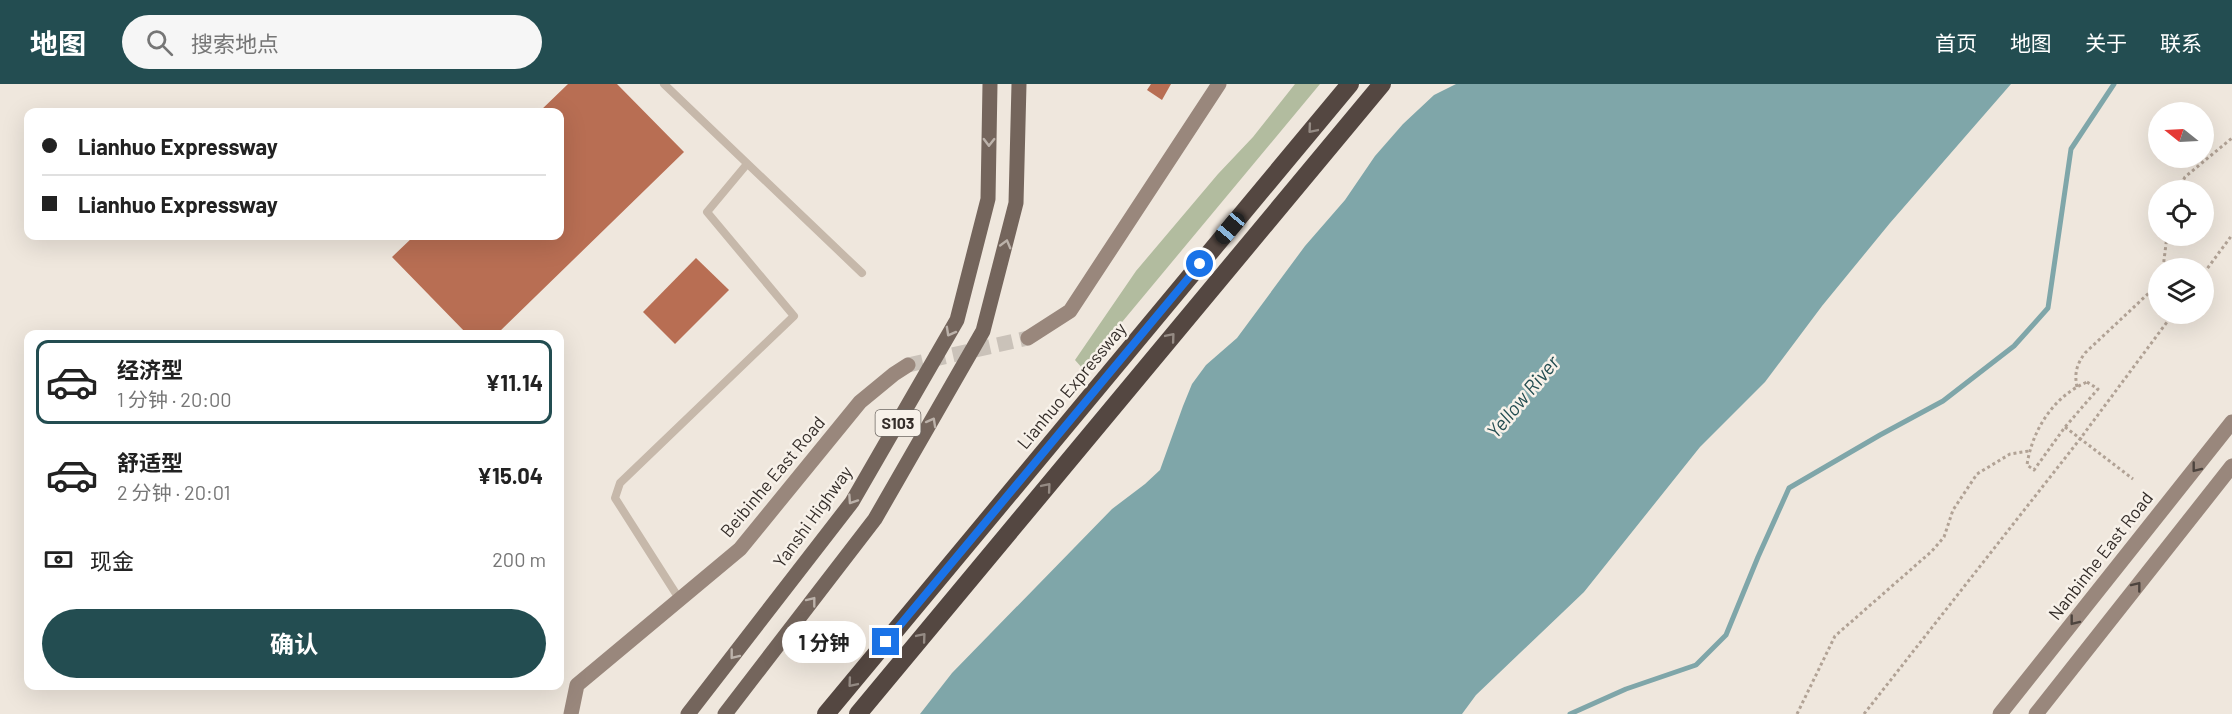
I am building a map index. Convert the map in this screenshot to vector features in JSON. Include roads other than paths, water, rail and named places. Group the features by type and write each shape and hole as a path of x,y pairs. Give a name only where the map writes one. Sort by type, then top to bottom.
{"highway":[{"name":"Lianhuo Expressway","path":"826,714 1350,84"},
{"path":"858,714 1382,84"}],"main road":[{"name":"Yanshi Highway","path":"688,714 852,502 957,320 988,199 990,84"},
{"name":"S103","path":"725,714 875,519 983,331 1017,203 1018,84"}],"street":[{"path":"1028,338 1070,311 1219,84"},
{"name":"Beibinhe East Road","path":"571,714 577,685 740,549 860,402 908,365"},
{"name":"Nanbinhe East Road","path":"2000,714 2232,422"},
{"path":"2036,714 2232,466"}],"lane":[{"path":"664,84 862,273"},
{"path":"680,600 615,498 620,483 794,316 707,212 747,164"}],"water":[{"name":"Yellow River","path":"1456,84 2011,84 1890,223 1822,306 1765,382 1700,447 1584,592 1476,695 1462,714 920,714 952,673 1112,509 1160,470 1192,384 1206,365 1237,338 1305,246 1345,200 1375,156 1403,124 1434,95"}],"waterway":[{"path":"1570,714 1626,689 1696,665 1726,635 1789,488 1943,401 2014,346 2048,308 2071,149 2114,84"}],"tunnel":[{"path":"908,365 1028,338"}]}
